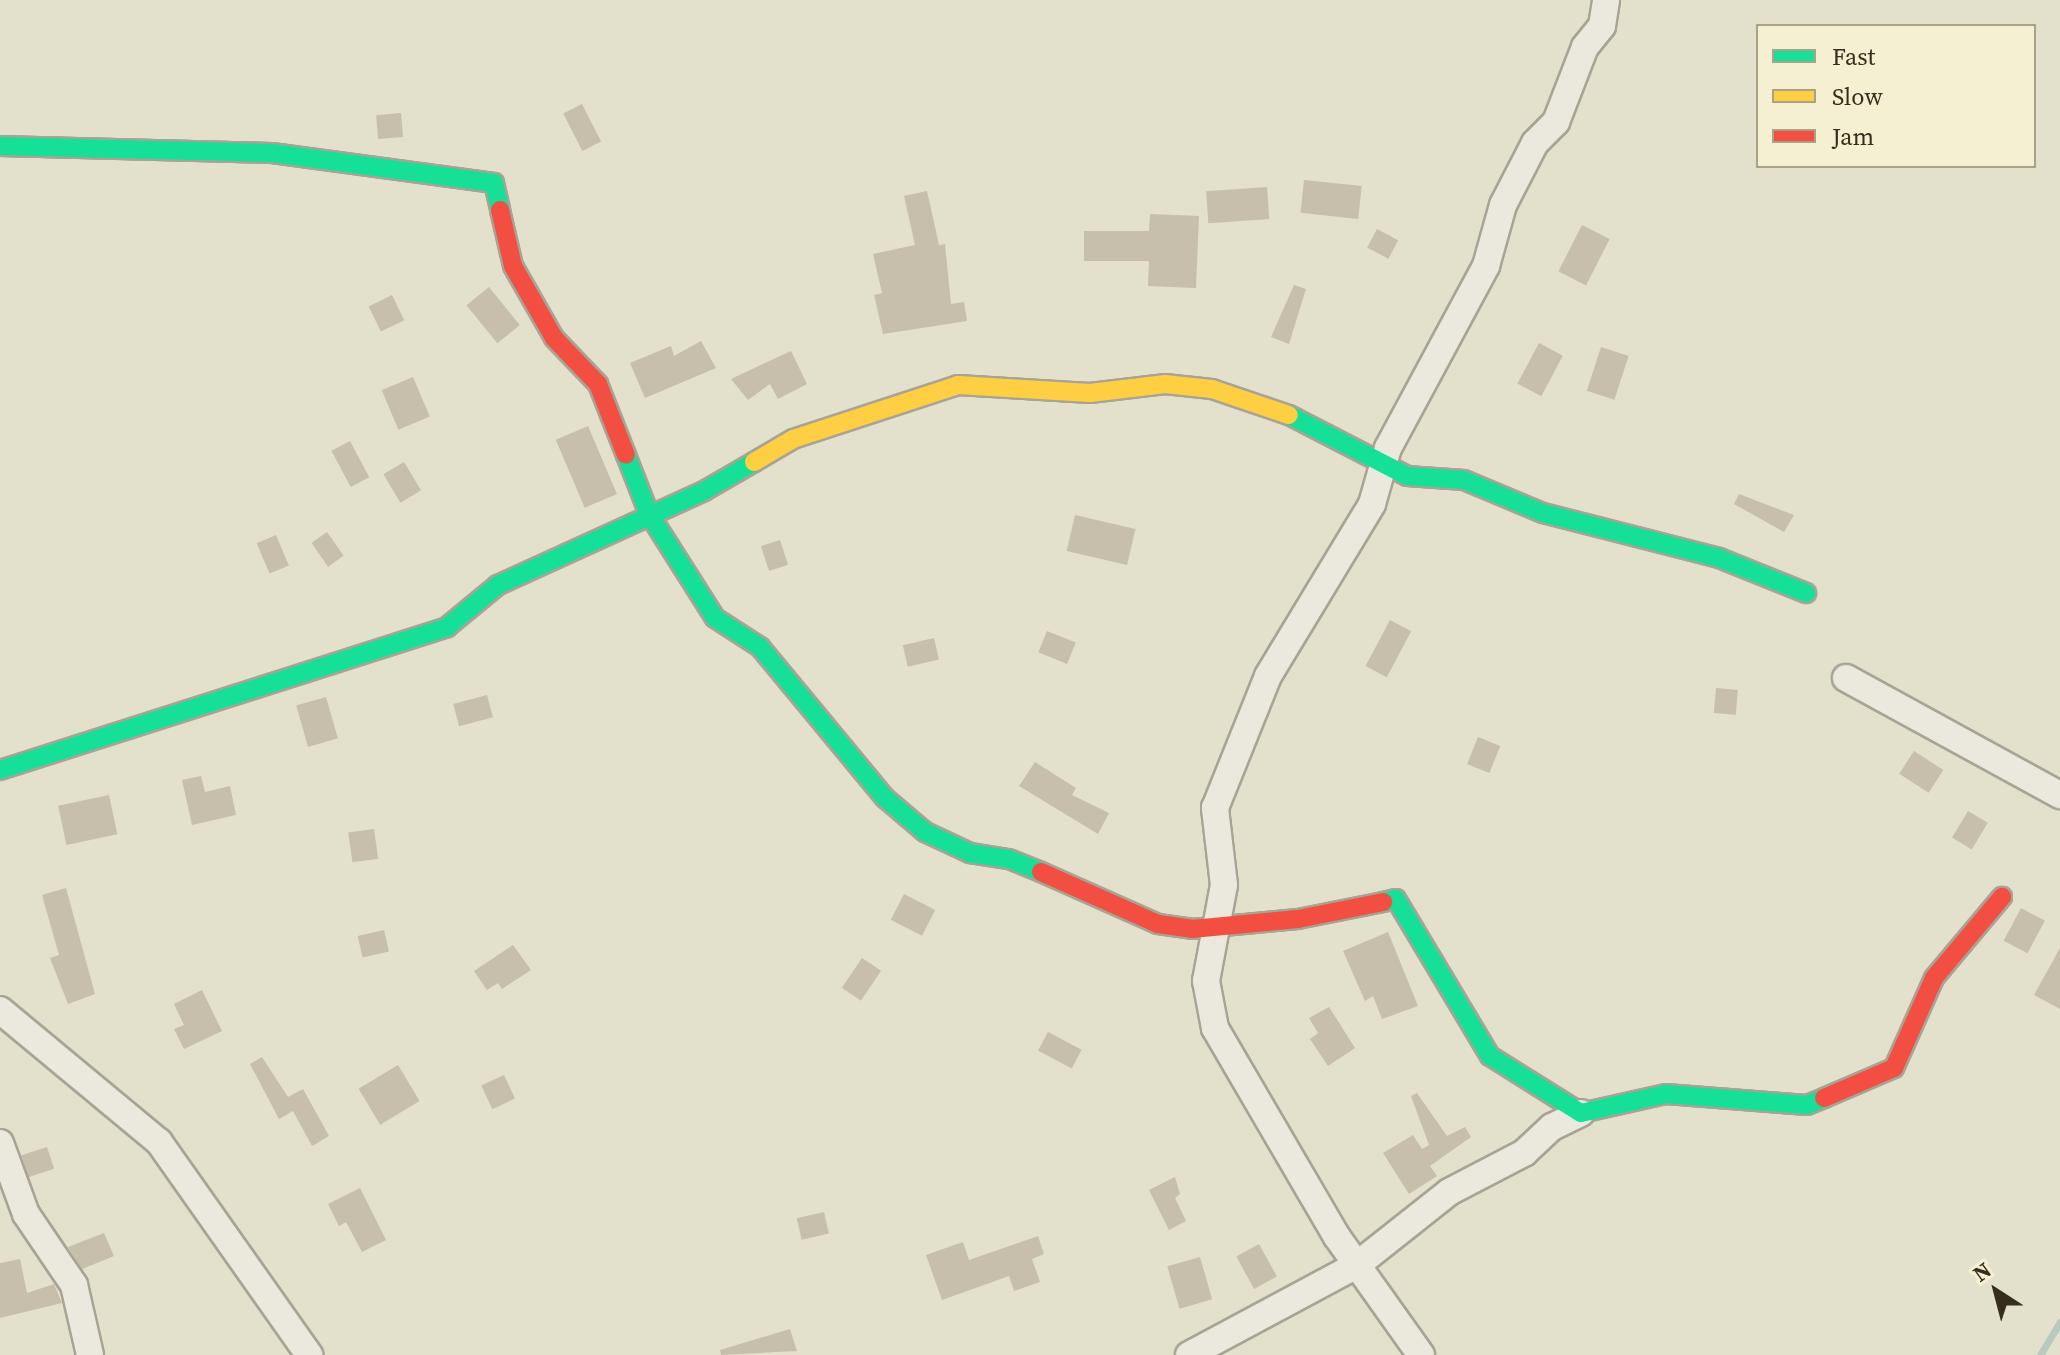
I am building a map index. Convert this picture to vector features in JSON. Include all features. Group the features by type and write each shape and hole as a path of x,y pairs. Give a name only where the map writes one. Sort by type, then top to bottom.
{"street":[{"path":"1421,1355 1357,1265 1215,1028 1206,981 1224,885 1215,808 1268,676 1372,504 1384,463 1410,401 1486,266 1503,205 1535,143 1556,122 1585,47 1602,26 1606,0"},
{"path":"0,146 272,153 494,183 513,266 554,338 598,384 649,514 715,618 760,647 885,798 925,832 970,853 1009,859 1108,898 1158,924 1215,927 1298,919 1396,899 1490,1056 1581,1113"},
{"path":"0,770 447,627 498,585 704,491 793,439 958,385 1090,393 1165,384 1212,389 1310,422 1407,476 1464,480 1586,526 1719,558 1806,593"},
{"path":"1846,678 2060,795"},
{"path":"1189,1355 1357,1265 1449,1192 1524,1153 1552,1127 1581,1113 1666,1094 1807,1105 1894,1068 1934,978 2002,897"},
{"path":"0,1010 159,1142 309,1355"},
{"path":"0,1143 26,1214 74,1285 90,1355"}],"building":[{"path":"582,104 601,141 582,151 563,114"},
{"path":"401,113 403,137 378,139 376,115"},
{"path":"1304,180 1362,186 1358,219 1301,213"},
{"path":"1267,187 1269,219 1208,223 1206,191"},
{"path":"927,191 939,245 945,244 951,304 964,302 967,321 883,334 874,295 882,293 873,254 915,245 904,196"},
{"path":"1150,214 1199,216 1196,288 1148,286 1149,261 1084,261 1084,231 1149,231"},
{"path":"1582,225 1610,239 1586,285 1558,271"},
{"path":"1377,229 1398,240 1388,259 1367,248"},
{"path":"1294,285 1306,289 1289,344 1271,337"},
{"path":"489,287 520,325 497,343 466,305"},
{"path":"392,295 404,320 381,332 369,306"},
{"path":"701,341 716,368 645,398 630,363 671,346 674,356"},
{"path":"1539,343 1563,356 1541,396 1517,384"},
{"path":"1601,347 1629,356 1614,400 1587,391"},
{"path":"791,351 807,384 778,399 770,384 748,400 731,379"},
{"path":"413,377 430,417 399,430 382,390"},
{"path":"588,426 617,494 585,508 556,440"},
{"path":"350,441 369,477 351,487 331,451"},
{"path":"404,462 421,490 400,503 383,474"},
{"path":"1739,494 1794,515 1784,532 1734,504"},
{"path":"1075,515 1135,529 1127,565 1067,551"},
{"path":"327,532 344,556 328,567 311,543"},
{"path":"276,535 289,565 270,574 257,543"},
{"path":"780,540 788,565 769,571 761,546"},
{"path":"1390,620 1411,631 1387,677 1366,666"},
{"path":"1047,631 1076,643 1067,664 1038,652"},
{"path":"934,638 939,659 908,667 903,645"},
{"path":"1716,688 1738,690 1736,715 1714,713"},
{"path":"487,695 493,717 459,726 453,704"},
{"path":"326,697 338,738 308,747 296,706"},
{"path":"1478,737 1500,746 1489,773 1467,764"},
{"path":"1914,751 1943,770 1929,793 1899,774"},
{"path":"1035,762 1076,788 1072,795 1109,813 1098,834 1019,786"},
{"path":"201,776 205,792 230,786 236,815 192,825 182,780"},
{"path":"109,795 117,834 66,845 58,806"},
{"path":"1968,811 1988,823 1972,849 1952,838"},
{"path":"374,829 378,859 352,862 348,833"},
{"path":"66,888 95,994 68,1004 50,958 59,955 42,895"},
{"path":"904,894 935,910 922,936 891,920"},
{"path":"2021,908 2045,921 2027,953 2004,941"},
{"path":"384,930 389,951 363,958 358,936"},
{"path":"1388,932 1418,1006 1382,1019 1373,996 1365,1001 1343,951"},
{"path":"513,945 531,970 502,989 498,983 487,990 474,971"},
{"path":"2060,948 2060,1009 2034,995"},
{"path":"862,958 881,971 861,1001 842,988"},
{"path":"202,990 222,1031 184,1049 174,1029 184,1025 174,1004"},
{"path":"1329,1007 1355,1048 1328,1066 1310,1039 1318,1033 1309,1018"},
{"path":"1048,1032 1082,1050 1072,1068 1038,1051"},
{"path":"262,1057 288,1097 303,1089 329,1136 312,1146 293,1111 279,1119 250,1064"},
{"path":"398,1065 420,1101 380,1125 359,1089"},
{"path":"504,1075 515,1099 492,1109 481,1086"},
{"path":"1417,1093 1447,1136 1465,1127 1471,1137 1430,1166 1437,1176 1409,1194 1383,1153 1413,1135 1422,1149 1429,1145 1411,1096"},
{"path":"47,1147 54,1169 28,1177 21,1155"},
{"path":"1175,1177 1180,1194 1175,1198 1186,1221 1169,1230 1149,1190"},
{"path":"360,1188 386,1240 362,1252 346,1222 339,1226 328,1204"},
{"path":"824,1212 829,1233 802,1240 797,1218"},
{"path":"104,1233 114,1256 82,1269 68,1247"},
{"path":"1038,1236 1044,1254 1032,1259 1040,1282 1014,1291 1009,1276 942,1300 926,1255 963,1242 969,1260"},
{"path":"1259,1244 1277,1276 1254,1289 1236,1257"},
{"path":"1200,1257 1212,1299 1179,1309 1167,1266"},
{"path":"20,1259 27,1293 54,1284 62,1303 0,1318 0,1263"},
{"path":"790,1329 797,1351 721,1355 720,1350"}],"waterway":[{"path":"2040,1355 2060,1322"}],"traffic: fast":[{"path":"0,146 272,153 494,183 500,210"},
{"path":"1289,415 1407,476 1464,480 1543,513 1719,558 1806,593"},
{"path":"626,455 649,514 715,618 760,647 885,798 925,832 970,853 1009,859 1041,872"},
{"path":"0,770 447,627 498,585 704,491 754,462"},
{"path":"1383,902 1396,899 1490,1056 1581,1113 1666,1094 1807,1105 1824,1098"}],"traffic: slow":[{"path":"754,462 793,439 958,385 1090,393 1165,384 1212,389 1289,415"}],"traffic: jam":[{"path":"500,210 513,266 554,338 598,384 626,455"},
{"path":"1041,872 1158,924 1192,929 1298,919 1383,902"},
{"path":"1824,1098 1894,1068 1934,978 2002,897"}]}
